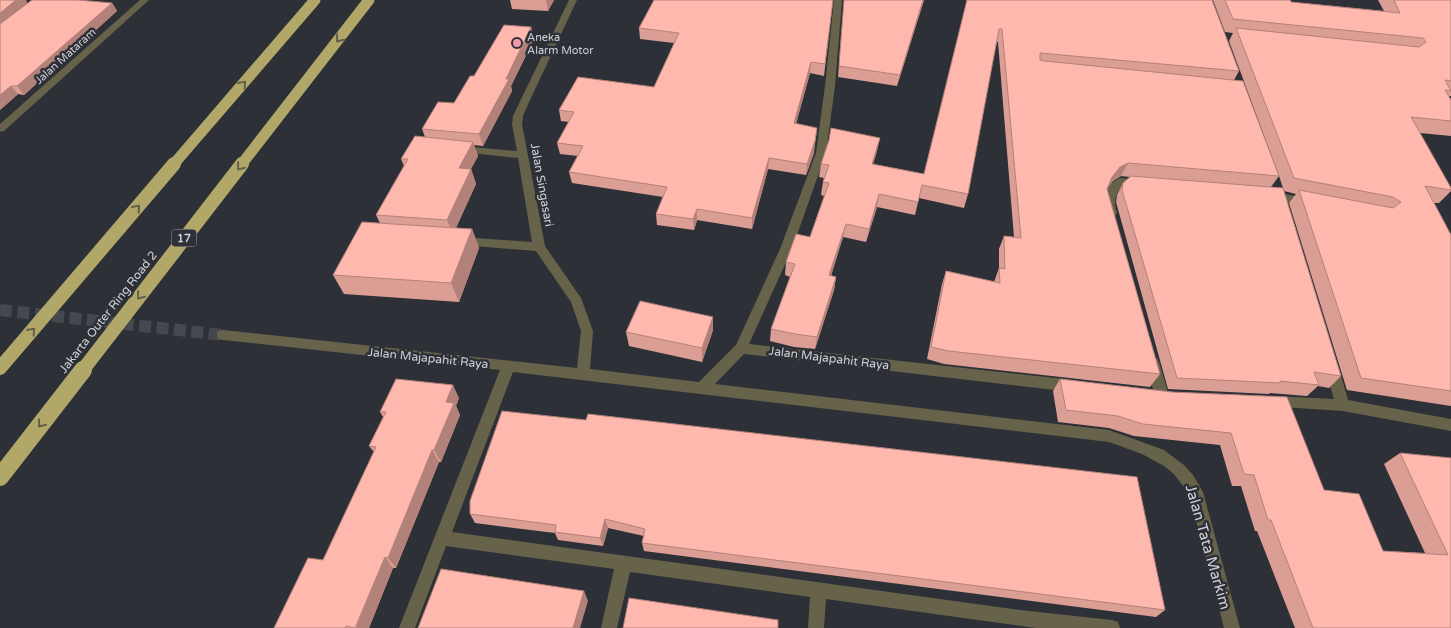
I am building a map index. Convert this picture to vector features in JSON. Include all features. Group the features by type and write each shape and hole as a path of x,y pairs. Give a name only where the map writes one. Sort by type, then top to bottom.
{"highway":[{"path":"0,368 315,0"},
{"name":"Jakarta Outer Ring Road 2","path":"0,477 369,0"}],"street":[{"name":"Jalan Mataram","path":"0,129 144,0"},
{"name":"Jalan Singasari","path":"573,0 518,116 517,124 539,247 577,301 587,331 583,374"},
{"path":"702,388 741,348 786,249 821,153 830,86 838,0"},
{"path":"446,148 523,156"},
{"path":"1113,221 1108,202 1110,193 1121,182 1151,185"},
{"path":"1259,195 1316,204"},
{"path":"449,240 539,247"},
{"name":"Jalan Majapahit Raya","path":"223,335 583,374 1108,436 1156,451"},
{"name":"Jalan Majapahit Raya","path":"741,348 1085,387"},
{"path":"1143,394 1167,396 1149,350"},
{"path":"1329,358 1343,405"},
{"path":"407,628 508,366"},
{"path":"1257,401 1343,405 1451,424"},
{"name":"Jalan Tata Markim","path":"1156,451 1188,477 1196,492 1232,628"},
{"path":"442,538 819,589 1021,623 1112,628"},
{"path":"609,628 624,562"},
{"path":"816,628 819,589"}],"building":[{"path":"0,0 16,0 0,13"},
{"path":"32,0 78,0 112,3 17,86 11,86 0,95 0,24"},
{"path":"654,0 833,0 825,64 811,62 794,123 817,128 815,141 807,164 769,158 752,218 697,209 693,219 656,214 667,187 569,172 583,146 557,143 574,112 559,110 578,77 654,87 679,33 639,28"},
{"path":"844,0 923,0 900,75 839,66"},
{"path":"967,0 1212,0 1239,71 1040,53 1040,60 1045,61 1243,81 1279,176 1128,163 1120,167 1112,177 1107,189 1160,374 949,351 931,347 946,271 1000,283 999,268 1005,269 1004,236 1021,238 1002,29 999,29 968,194 922,185 918,202 879,194 869,229 846,224 829,275 836,277 817,337 771,329 795,264 786,262 796,234 810,237 829,183 823,182 829,165 821,164 831,128 880,138 872,164 924,174"},
{"path":"1225,0 1290,0 1291,2 1400,13 1394,0 1451,0 1451,81 1445,80 1451,91 1445,90 1451,100 1451,121 1411,117 1451,188 1451,190 1425,186 1451,235 1451,391 1361,378 1299,190 1393,208 1401,202 1393,197 1294,178 1236,28 1419,47 1426,42 1423,38 1233,19"},
{"path":"504,25 531,27 506,79 509,79 479,134 422,129 438,102 454,103 470,76 474,76"},
{"path":"415,136 473,142 459,168 471,169 447,220 376,215 408,159 401,159"},
{"path":"1131,176 1283,188 1341,376 1314,372 1319,385 1280,381 1280,383 1177,378 1122,190 1123,183"},
{"path":"362,222 472,229 451,283 333,275"},
{"path":"640,301 713,317 702,348 626,332"},
{"path":"396,379 453,385 446,402 454,403 434,450 432,450 388,558 385,557 355,628 346,626 345,628 274,628 308,558 323,560 376,447 369,446 386,412 380,412"},
{"path":"1060,379 1172,392 1287,397 1324,490 1359,494 1383,551 1448,555 1400,453 1451,458 1451,628 1313,628 1271,520 1268,520 1254,475 1244,474 1231,433 1143,424 1118,416 1066,410"},
{"path":"502,411 586,420 588,414 1137,477 1165,610 642,543 645,529 605,519 600,538 555,532 556,525 470,514 470,501"},
{"path":"441,569 584,591 573,628 418,628"},
{"path":"629,598 778,620 778,628 623,628"}],"tunnel":[{"path":"0,310 223,335"}],"place":[{"name":"Aneka Alarm Motor","path":"517,43"}]}
